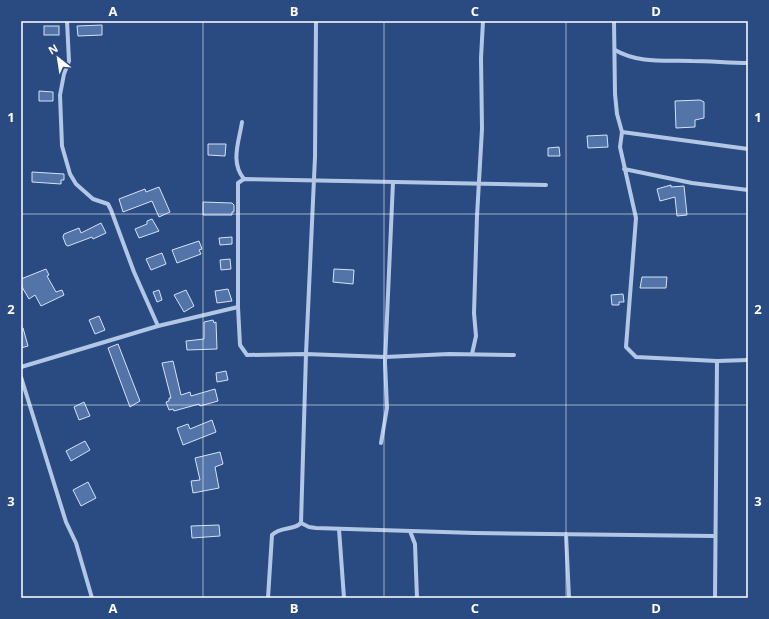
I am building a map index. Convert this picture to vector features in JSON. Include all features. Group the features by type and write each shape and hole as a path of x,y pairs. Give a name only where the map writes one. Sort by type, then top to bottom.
{"street":[{"path":"67,21 69,61 64,74 60,95 62,146 70,174 76,184 86,194 93,199 108,204 134,272 158,326"},
{"path":"301,523 306,354 314,182 316,21"},
{"path":"472,354 476,336 474,313 482,129 481,58 483,21"},
{"path":"614,21 616,101 617,114 622,132 620,147 636,218 626,347 636,357 717,361 748,360"},
{"path":"615,50 629,56 659,62 693,61 722,64 748,63"},
{"path":"242,122 235,162 244,179"},
{"path":"622,132 748,149"},
{"path":"624,169 692,183 748,190"},
{"path":"514,355 472,354 385,357 306,354 247,355 240,345 238,307 238,183 244,179 314,182 546,185"},
{"path":"381,443 387,408 385,357 393,182"},
{"path":"21,367 158,326 238,307"},
{"path":"715,598 714,536 717,361"},
{"path":"21,377 66,522 76,543 92,598"},
{"path":"301,523 309,527 339,529 714,536"},
{"path":"268,598 272,535 280,529 293,528 301,523"},
{"path":"339,529 344,598"},
{"path":"410,531 415,544 417,598"},
{"path":"566,534 569,598"}],"building":[{"path":"102,25 102,35 78,36 77,26"},
{"path":"44,26 59,26 59,35 44,35"},
{"path":"39,91 53,92 53,101 39,101"},
{"path":"700,100 704,102 704,118 695,120 695,127 676,128 675,101"},
{"path":"607,135 608,147 588,148 587,136"},
{"path":"208,144 226,144 225,156 208,155"},
{"path":"559,147 560,156 548,156 548,148"},
{"path":"32,172 64,174 64,180 61,180 61,184 32,182"},
{"path":"671,185 671,187 684,186 687,215 677,216 675,197 660,201 657,189"},
{"path":"159,187 170,212 159,217 152,201 123,212 119,199 145,189 146,192"},
{"path":"203,202 232,203 234,205 234,212 232,212 232,215 203,215"},
{"path":"152,219 159,231 139,238 135,229 147,224 147,221"},
{"path":"101,223 106,233 93,239 92,237 68,246 66,245 63,237 64,234 79,228 81,233"},
{"path":"232,237 232,244 220,245 219,238"},
{"path":"199,241 202,249 199,250 201,254 177,263 172,250"},
{"path":"162,253 166,264 151,270 146,259"},
{"path":"230,259 231,269 221,270 220,260"},
{"path":"46,269 49,275 47,276 56,292 62,290 64,295 41,306 35,295 29,299 22,287 21,279"},
{"path":"334,269 354,270 353,284 333,282"},
{"path":"642,277 667,277 666,288 640,288"},
{"path":"228,289 232,301 217,303 215,291"},
{"path":"159,290 162,300 157,302 153,292"},
{"path":"186,290 194,306 184,312 174,295"},
{"path":"623,294 624,302 619,302 619,305 612,305 611,295"},
{"path":"99,316 105,330 95,334 89,320"},
{"path":"213,320 214,323 216,322 217,349 187,350 186,341 204,339 204,322"},
{"path":"21,328 23,328 28,346 21,348"},
{"path":"118,344 140,401 130,407 108,348"},
{"path":"173,361 181,395 190,392 191,396 215,389 218,401 200,406 199,404 174,411 173,409 169,410 166,402 169,401 169,398 171,398 162,363"},
{"path":"226,371 228,380 217,382 216,373"},
{"path":"84,402 90,416 79,420 74,407"},
{"path":"212,420 216,432 183,445 177,428 188,424 190,429"},
{"path":"85,441 90,450 71,461 66,451"},
{"path":"220,452 223,464 215,467 219,488 193,493 191,481 200,480 195,458"},
{"path":"88,482 96,498 81,506 73,490"},
{"path":"219,525 220,536 192,538 191,526"}]}
